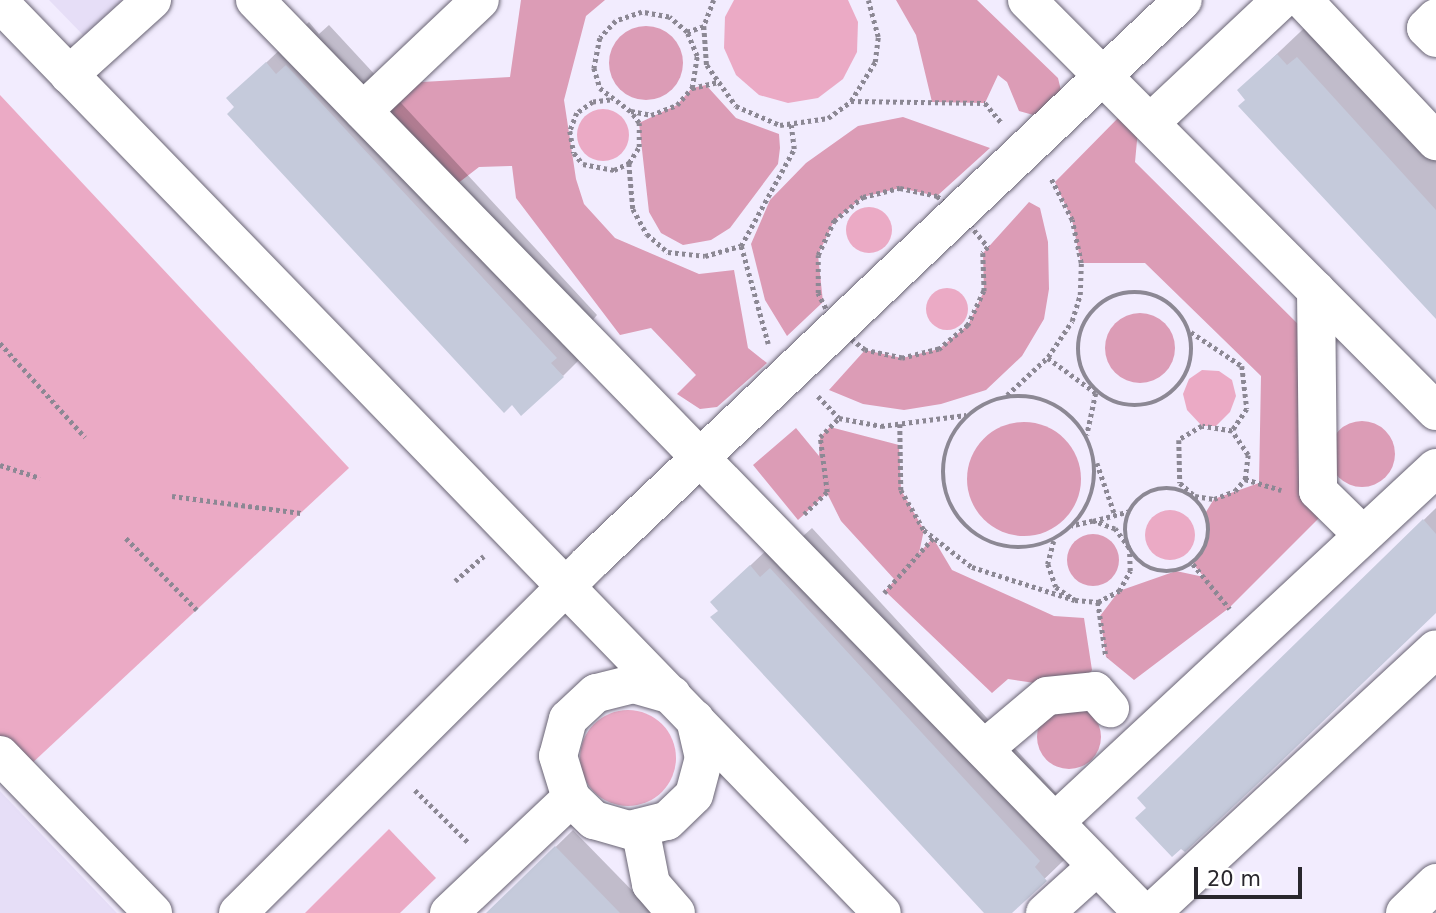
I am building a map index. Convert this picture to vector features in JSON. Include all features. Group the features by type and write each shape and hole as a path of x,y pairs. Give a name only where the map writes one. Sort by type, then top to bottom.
{"street":[{"path":"69,75 152,0"},
{"path":"255,0 1143,913"},
{"path":"363,111 480,0"},
{"path":"1027,0 1436,411"},
{"path":"238,913 568,584 1183,0"},
{"path":"1150,123 1281,0"},
{"path":"1304,0 1436,141"},
{"path":"0,3 568,584 882,913"},
{"path":"1436,18 1426,28 1436,38"},
{"path":"1316,290 1318,491 1363,535"},
{"path":"1055,822 1436,468"},
{"path":"1151,913 1436,649"},
{"path":"633,684 684,707 704,758 694,795 667,821 640,828 630,830 594,820 572,797 558,756 568,719 596,693 633,684"},
{"path":"984,749 1047,696 1095,691 1110,708"},
{"path":"0,755 153,913"},
{"path":"449,913 572,797"},
{"path":"640,828 651,884 676,913"},
{"path":"1045,913 1097,866"},
{"path":"1405,913 1436,883"}],"path":[{"path":"714,0 704,26 707,65 736,106 764,121 791,125 828,118 852,101 875,62 878,37 868,0"},
{"path":"642,12 669,17 687,32 697,56 692,88 677,105 651,115 631,111 610,100 600,88 594,68 600,38 616,21 642,12"},
{"path":"687,32 704,26"},
{"path":"692,88 719,82"},
{"path":"610,100 593,102 577,113 570,131 574,153 594,169 614,170 629,163 639,147 639,123 631,111"},
{"path":"791,125 794,149 741,246 766,341 839,418 881,426 900,424 967,415 1007,395 1038,396 1066,410 1086,433 1115,515"},
{"path":"629,163 633,209 647,234 668,252 705,256 741,246"},
{"path":"967,415 948,440 942,470 947,501 965,527 992,544 1023,548 1054,541 1072,526 1091,499 1096,466 1086,433 1096,393 1080,368 1078,337 1092,310 1108,299 1117,294 1147,292 1174,306 1191,331 1242,366 1247,408 1232,431"},
{"path":"1048,357 1096,393 1124,407 1154,405 1179,389 1193,362 1191,331"},
{"path":"0,343 85,437"},
{"path":"779,538 827,492 820,437 839,418"},
{"path":"900,424 901,490 911,513 933,538 972,567 1075,600 1098,602 1119,591 1130,571 1129,548 1125,530 1130,511 1142,497 1159,489 1195,496 1214,499 1236,491 1245,479 1248,455 1232,431 1202,426 1179,440 1180,483 1195,496 1206,512 1209,531 1205,549 1193,564 1176,571 1157,571 1141,563 1129,548 1115,529 1093,521"},
{"path":"0,465 40,478"},
{"path":"1245,479 1284,491"},
{"path":"172,496 301,513"},
{"path":"1072,526 1130,511"},
{"path":"127,538 197,610"},
{"path":"859,621 933,538"},
{"path":"1054,541 1048,564 1056,587 1075,600"},
{"path":"1193,564 1253,638"},
{"path":"390,764 495,869"}],"shaded area":[{"path":"49,0 122,0 84,36"},
{"path":"521,0 605,0 586,16 564,100 576,179 584,204 615,238 699,274 734,270 748,348 767,363 717,407 700,409 677,394 696,375 651,328 620,335 516,198 512,166 479,167 444,194 364,111 403,73 422,82 510,77"},
{"path":"734,0 848,0 858,22 857,52 843,79 818,98 788,103 759,95 736,75 724,48 725,17"},
{"path":"896,0 977,0 1058,78 1063,99 1044,118 1019,111 1007,82 998,75 985,103 932,102 916,35"},
{"path":"646,26 667,32 677,42 683,63 677,84 667,94 646,100 625,94 615,84 609,63 615,42 625,32"},
{"path":"706,85 736,118 779,134 778,164 730,228 711,240 683,245 661,233 649,212 639,123 677,105 692,88"},
{"path":"0,95 349,468 29,766 0,736"},
{"path":"603,109 613,111 621,117 627,125 627,145 621,153 613,159 603,161 593,159 585,153 579,145 577,135 579,125 585,117 593,111"},
{"path":"1120,116 1138,130 1135,162 1307,333 1319,518 1229,608 1134,680 1106,657 1100,616 1119,591 1176,571 1204,577 1193,564 1205,549 1209,531 1206,512 1214,499 1259,483 1261,376 1145,263 1081,263 1072,220 1055,182"},
{"path":"903,117 990,148 937,196 900,188 863,197 834,221 818,255 823,302 787,336 765,300 751,244 770,200 806,163 858,126"},
{"path":"1029,202 1040,208 1048,242 1049,289 1044,319 1022,356 986,390 941,404 904,410 863,404 829,390 865,350 902,358 939,349 968,325 984,291 983,253"},
{"path":"869,207 885,214 892,230 885,246 869,253 853,246 846,230 853,214"},
{"path":"947,288 962,294 968,309 962,324 947,330 932,324 926,309 932,294"},
{"path":"1133,313 1147,313 1160,319 1169,328 1175,348 1173,361 1165,373 1147,383 1133,383 1120,377 1111,368 1105,355 1105,341 1111,328 1120,319"},
{"path":"1202,370 1219,371 1232,380 1236,396 1230,412 1216,426 1202,426 1187,410 1183,394 1189,379"},
{"path":"1355,421 1369,421 1381,426 1390,435 1395,454 1393,467 1386,478 1369,487 1355,487 1343,482 1334,473 1329,461 1329,447 1334,435 1343,426"},
{"path":"1024,422 1046,426 1064,439 1077,457 1081,479 1077,501 1064,519 1046,532 1024,536 1002,532 984,519 971,501 967,479 971,457 984,439 1002,426"},
{"path":"830,427 899,445 901,490 924,530 919,553 933,538 952,570 1054,616 1084,618 1092,670 1082,690 1008,679 992,693 885,591 895,580 841,521 827,493 798,520 753,465 796,428 819,456 820,437"},
{"path":"1170,510 1188,517 1195,535 1188,553 1170,560 1152,553 1145,535 1152,517"},
{"path":"1093,534 1103,536 1111,542 1117,550 1117,570 1111,578 1103,584 1093,586 1083,584 1075,578 1069,570 1067,560 1069,550 1075,542 1083,536"},
{"path":"1069,705 1092,714 1101,737 1092,760 1069,769 1046,760 1037,737 1046,714"},
{"path":"628,710 646,714 662,724 672,740 676,758 672,776 662,792 646,802 628,806 610,802 594,792 584,776 580,758 584,740 594,724 610,714"},
{"path":"0,791 117,913 0,913"},
{"path":"389,829 436,878 400,913 305,913"}],"building":[{"path":"1277,54 1287,65 1297,57 1436,210 1436,319 1238,106 1245,100 1237,90"},
{"path":"266,62 276,74 286,65 557,358 551,363 564,377 521,416 512,405 504,413 227,114 234,107 226,98"},
{"path":"1423,519 1436,534 1436,613 1185,852 1181,849 1172,857 1135,818 1146,808 1137,798"},
{"path":"750,565 760,577 770,568 1040,861 1035,867 1047,881 1012,913 984,913 710,617 718,611 710,602"},
{"path":"555,846 620,913 486,913"}]}
